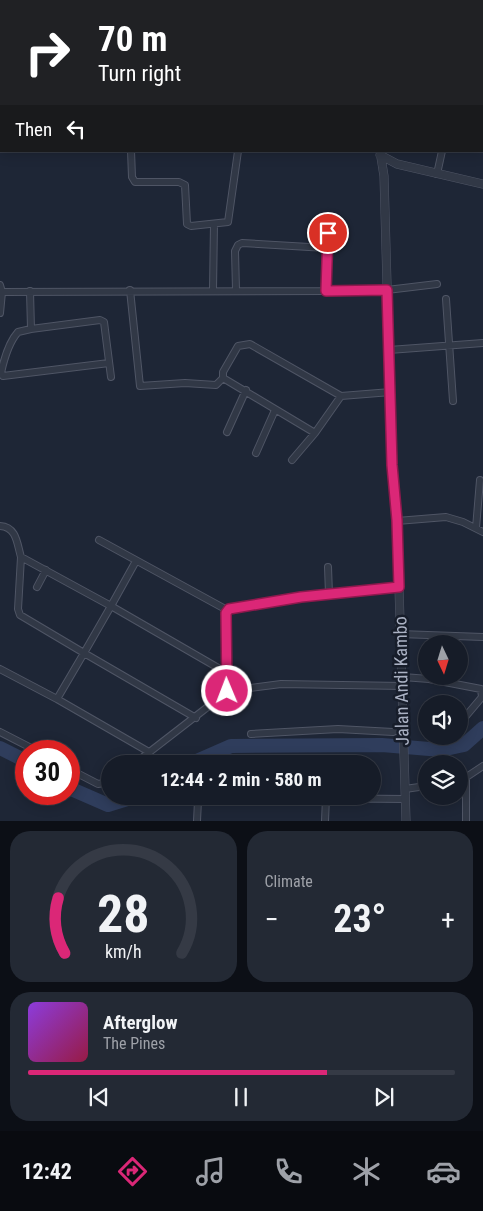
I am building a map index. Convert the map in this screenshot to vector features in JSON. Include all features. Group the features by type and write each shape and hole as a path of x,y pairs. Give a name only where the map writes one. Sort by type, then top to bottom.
{"street":[{"path":"131,152 132,177 135,182 183,182 186,187 187,224 191,226 228,222 238,152"},
{"path":"437,174 442,152"},
{"path":"381,154 397,164 483,184"},
{"name":"Jalan Andi Kambo","path":"381,154 391,392 392,465 397,520 406,821"},
{"path":"326,291 326,248 329,218"},
{"path":"213,290 214,224"},
{"path":"236,290 235,251 238,245 242,243 326,248"},
{"path":"0,313 5,290 326,291 387,290 437,284"},
{"path":"130,290 140,386 185,383 216,385 223,378 223,372 238,346 246,343 341,396 391,392"},
{"path":"30,291 31,329"},
{"path":"446,300 453,401"},
{"path":"109,363 3,376 1,373 13,338 18,332 102,321 105,326 111,377"},
{"path":"389,350 483,343"},
{"path":"223,378 246,390 275,410 315,433"},
{"path":"227,432 246,390"},
{"path":"292,460 315,433 341,396"},
{"path":"256,453 275,410"},
{"path":"476,528 480,480"},
{"path":"397,520 446,517 483,532"},
{"path":"0,526 7,527 13,531 21,558 18,609 20,615 196,718"},
{"path":"99,540 227,610 241,606 329,594 399,587"},
{"path":"21,558 46,570 227,672"},
{"path":"57,698 136,561"},
{"path":"328,567 329,594"},
{"path":"37,587 46,570"},
{"path":"227,610 227,691"},
{"path":"400,634 483,637"},
{"path":"0,669 57,698 149,752"},
{"path":"145,755 196,718 227,691 281,684 429,679 482,689 482,697 468,714"},
{"path":"251,734 338,729 403,731"},
{"path":"0,732 16,740"},
{"path":"468,777 483,766"},
{"path":"80,774 98,784 101,784"},
{"path":"404,789 418,787"},
{"path":"381,798 405,798"},
{"path":"197,821 198,805"},
{"path":"325,821 326,805"},
{"path":"466,805 466,821"}],"waterway":[{"path":"210,755 231,746 382,745 441,750 464,745 483,728"},
{"path":"0,748 15,756"},
{"path":"80,793 101,802"}],"route":[{"path":"227,691 227,610 234,607 301,597 399,587 397,520 392,465 387,290 326,291 328,233"}]}
